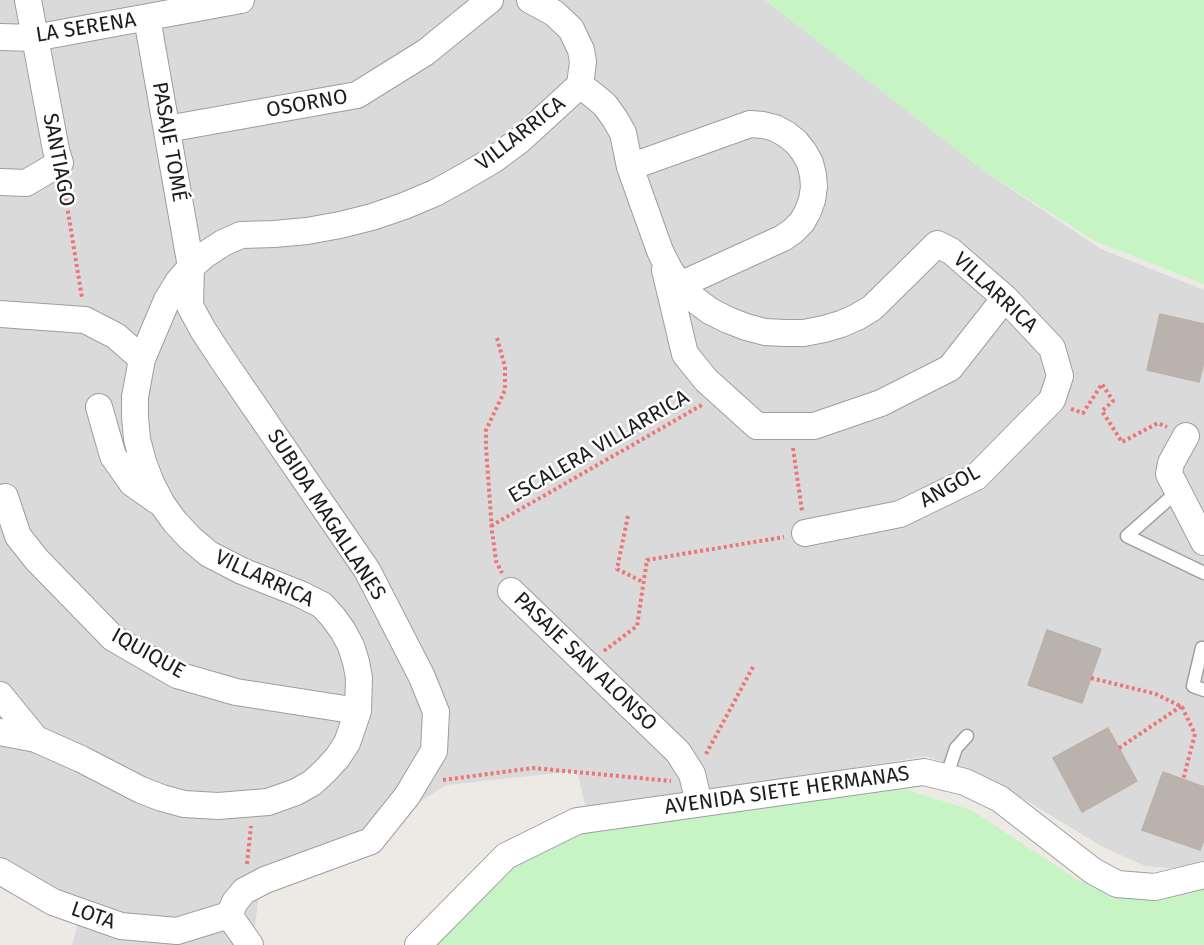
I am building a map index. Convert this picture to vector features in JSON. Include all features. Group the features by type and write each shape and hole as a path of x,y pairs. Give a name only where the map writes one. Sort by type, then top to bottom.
{"street":[{"name":"SANTIAGO","path":"28,0 60,163"},
{"name":"LA SERENA","path":"0,37 34,38 242,0"},
{"name":"OSORNO","path":"167,129 357,95 426,52 490,0"},
{"path":"530,0 554,13 571,28 581,50 583,62 580,85"},
{"name":"PASAJE TOMÉ","path":"147,18 191,267"},
{"name":"VILLARRICA","path":"0,732 36,739 162,798 201,806 268,802 296,792 312,783 338,758 347,742 358,711 359,678 351,646 333,617 321,605 208,554 175,522 151,483 137,440 135,397 142,359 167,300 178,282 206,254 223,243 241,235 296,232 340,225 372,217 435,193 474,171 520,140 580,85 605,105 623,132 630,167 669,269 680,285 702,305 728,320 765,332 784,333 804,333 841,324 872,308 937,244 951,251 1005,298 1052,348"},
{"path":"630,167 750,124 775,128 786,134 800,147 810,163 814,187 812,200 802,222 793,231 783,238 680,285"},
{"path":"0,182 26,183 60,163"},
{"path":"660,250 685,354 706,380 757,426 814,426 881,403 950,368 1005,298"},
{"name":"SUBIDA MAGALLANES","path":"191,267 190,306 203,330 367,570 422,676 436,712 434,751 407,796 370,841 265,880 244,891"},
{"path":"0,314 85,320 116,336 142,359"},
{"name":"ANGOL","path":"805,533 900,514 976,477 1052,400 1060,376 1052,348"},
{"name":"VILLARRICA","path":"99,407 113,456 132,483 162,504"},
{"path":"1186,436 1171,463 1170,474 1204,542"},
{"name":"IQUIQUE","path":"4,497 18,536 37,560 113,638 177,675 236,692 358,711"},
{"name":"PASAJE SAN ALONSO","path":"511,591 678,752 692,774 697,793"},
{"path":"0,695 36,739"},
{"name":"AVENIDA SIETE HERMANAS","path":"418,945 506,856 577,821 697,793 924,772 965,782 1000,799 1093,871 1117,884 1155,887 1204,875"},
{"name":"LOTA","path":"0,871 53,902 121,926 177,931 229,915"},
{"path":"244,891 235,902 229,915 249,945"}],"lane":[{"path":"1178,491 1127,536 1204,573"},
{"path":"1198,688 1202,648 1204,648"},
{"path":"946,778 956,748 967,735"}],"path":[{"name":"SANTIAGO","path":"60,163 85,320"},
{"name":"PASAJE SAN ALONSO","path":"497,338 505,367 505,390 486,430 496,561 511,591"},
{"path":"1069,408 1083,413 1102,384 1113,401 1102,411 1122,442 1158,423 1186,436"},
{"name":"ESCALERA VILLARRICA","path":"492,526 721,394"},
{"path":"587,664 637,626 647,560 805,533 790,426"},
{"path":"628,516 617,569 643,582"},
{"path":"415,783 533,768 697,793 708,749 754,665"},
{"path":"1091,678 1156,694 1182,707 1194,734 1183,780"},
{"path":"1119,748 1182,707 1198,688"},
{"path":"244,891 253,803"}],"shaded area":[{"path":"0,0 765,0 984,171 1101,249 1204,290 1204,860 1179,869 1145,866 1103,847 989,778 926,756 587,813 577,771 446,785 370,834 260,883 253,945 72,945 82,907 0,856"}],"green space":[{"path":"765,0 1204,0 1204,284 1095,241 984,171"},
{"path":"898,787 971,810 1076,879 1106,893 1150,892 1204,880 1204,945 427,945 512,862 575,831"}],"building":[{"path":"1160,314 1204,324 1204,362 1199,382 1147,370"},
{"path":"1047,630 1101,649 1082,703 1028,685"},
{"path":"1108,728 1137,781 1082,812 1053,758"},
{"path":"1163,772 1204,787 1204,839 1200,850 1142,830"}]}
